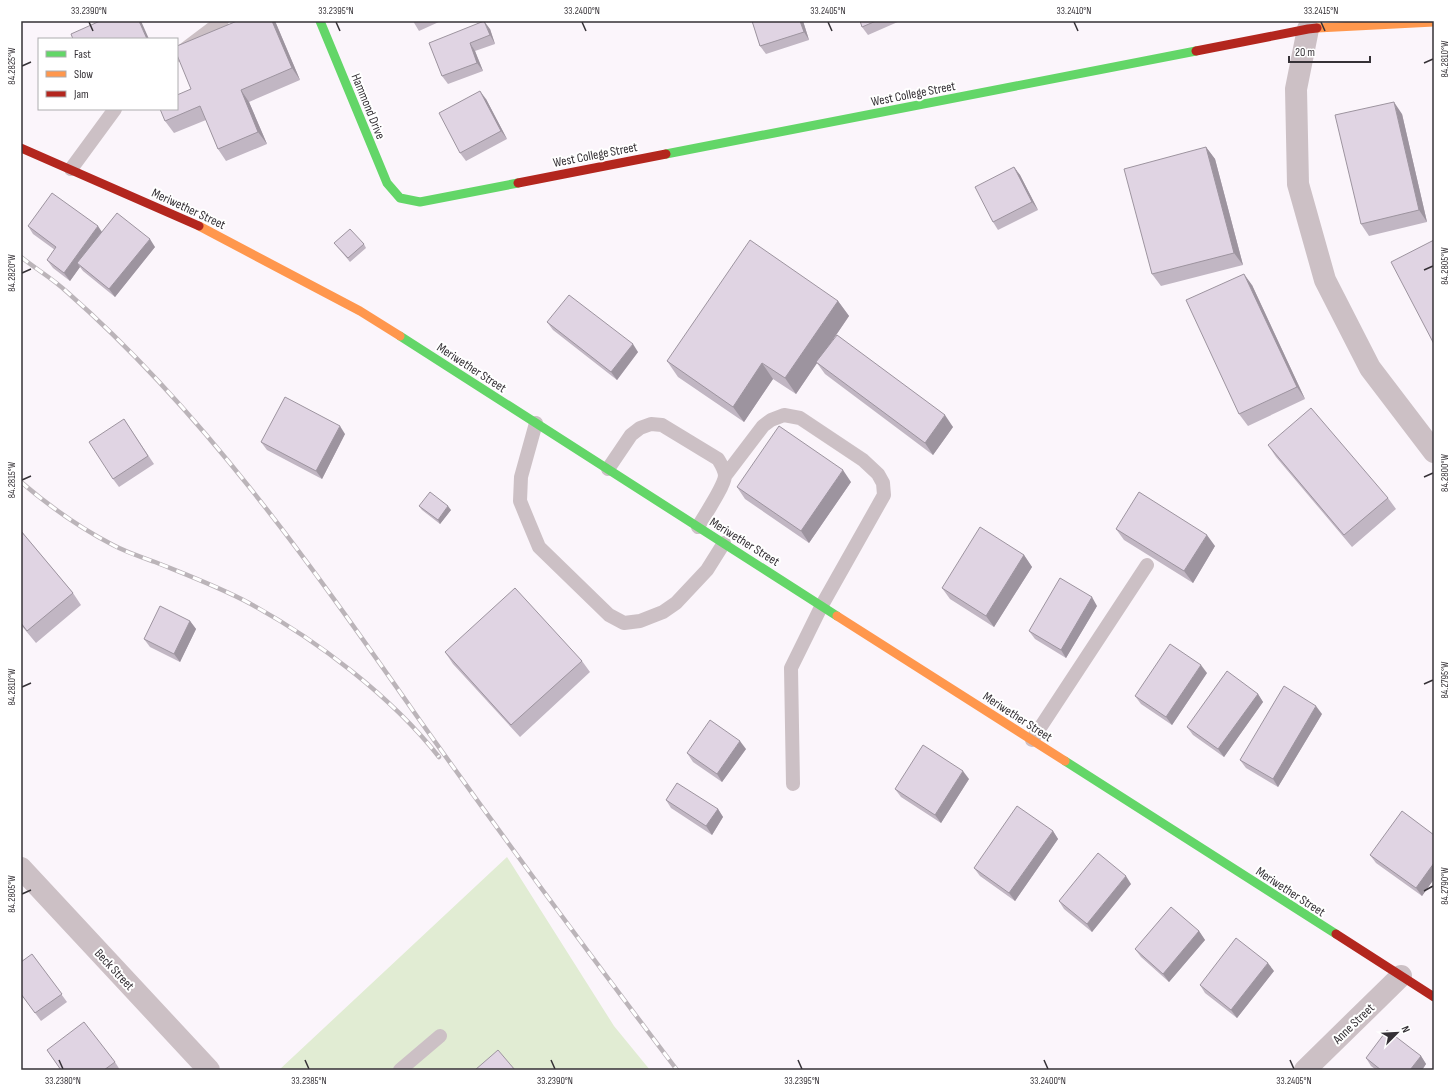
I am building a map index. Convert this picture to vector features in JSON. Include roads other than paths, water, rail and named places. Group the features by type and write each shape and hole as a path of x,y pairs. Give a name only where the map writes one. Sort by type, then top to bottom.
{"street":[{"name":"Hammond Drive","path":"320,21 387,183 400,198"},
{"name":"West College Street","path":"400,198 420,202 1308,29 1393,23 1434,22"},
{"path":"1308,29 1296,89 1298,184 1325,280 1370,368 1434,452"},
{"name":"Meriwether Street","path":"21,148 204,228 360,311 1434,997"},
{"name":"Beck Street","path":"21,868 209,1070"},
{"name":"Anne Street","path":"1305,1070 1401,976"}],"lane":[{"path":"178,54 222,21"},
{"path":"71,169 114,110"},
{"path":"698,527 722,486 725,476 763,426 771,420 784,415 800,418 863,460 878,474 883,483 884,495 822,605 791,668 793,784"},
{"path":"536,423 521,477 520,501 539,546 609,615 624,623 640,621 663,612 676,603 707,570 724,543"},
{"path":"608,469 631,435 640,428 651,424 662,425 718,459 723,467 725,476"},
{"path":"1032,740 1147,565"},
{"path":"400,1070 440,1036"}],"railway":[{"path":"21,257 62,287 118,340 213,442 257,496 341,608 516,854 677,1070"},
{"path":"21,482 65,516 123,550 215,586 249,603 301,634 352,671 376,691 399,712 439,757"}]}
